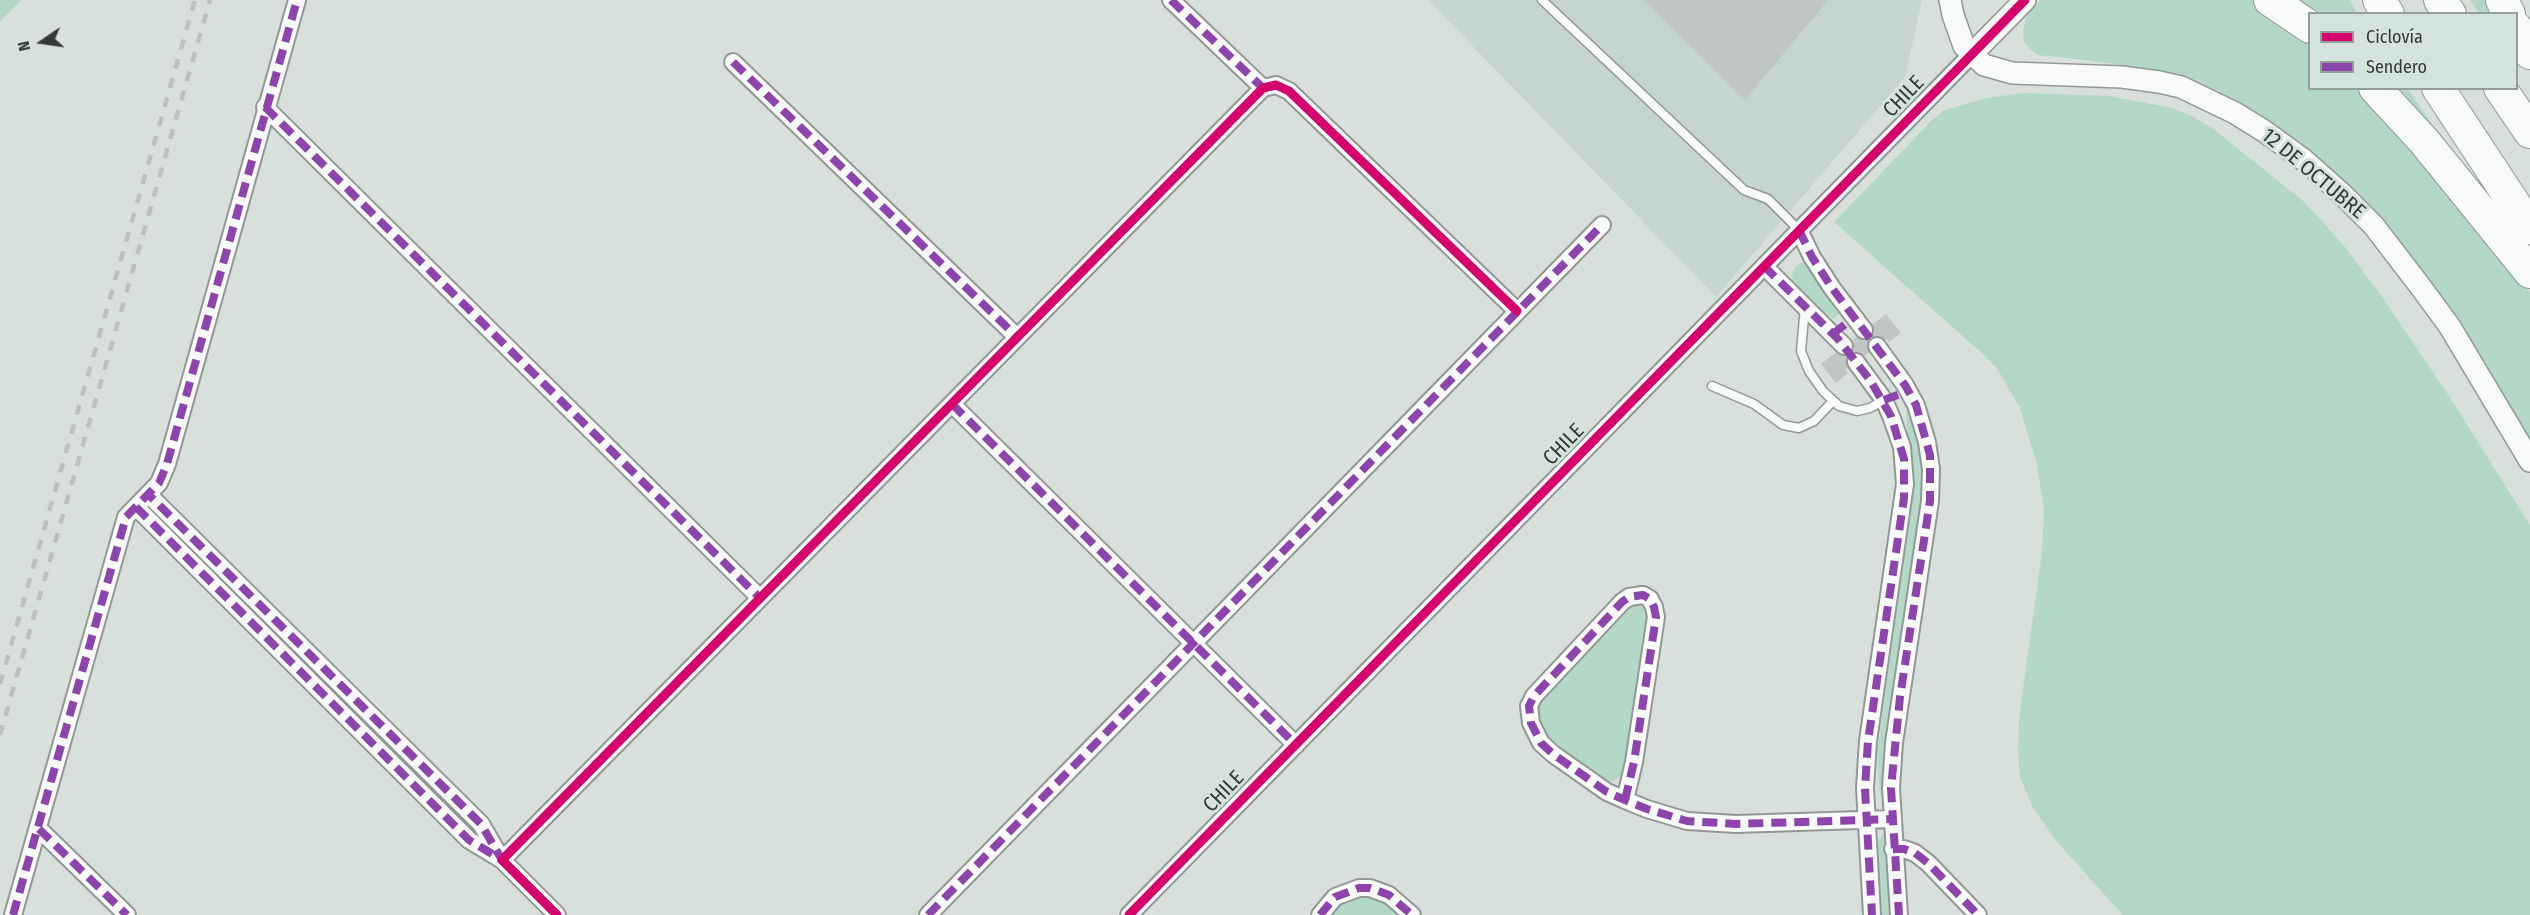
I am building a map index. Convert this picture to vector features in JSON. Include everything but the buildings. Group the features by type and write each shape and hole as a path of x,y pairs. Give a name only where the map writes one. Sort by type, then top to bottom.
{"highway":[{"path":"2270,0 2308,26"},
{"path":"2518,30 2530,53"},
{"path":"2377,90 2424,141 2530,272"},
{"path":"2439,90 2530,228"},
{"path":"2501,90 2530,132"}],"street":[{"path":"13,915 126,517 159,483 167,464 265,107 297,0"},
{"path":"1171,0 1263,88"},
{"path":"1950,0 1957,32 1971,55"},
{"name":"CHILE","path":"1129,915 2025,0"},
{"name":"12 DE OCTUBRE","path":"1971,55 1984,65 2012,73 2122,77 2170,84 2204,97 2264,130 2304,160 2374,226 2450,327 2530,461"},
{"path":"733,62 1017,337"},
{"path":"501,860 1263,88 1276,85 1289,91 1517,311"},
{"path":"265,107 760,598"},
{"path":"928,915 1602,225"},
{"path":"1764,266 1838,340 1859,324 1812,256 1799,230"},
{"path":"1877,346 1916,400 1927,441 1931,485 1894,743 1891,788 1893,849 1899,915"},
{"path":"1856,362 1884,400 1902,447 1905,484 1868,741 1865,788 1872,915"},
{"path":"1884,400 1916,400"},
{"path":"952,404 1296,745"},
{"path":"149,495 481,824 501,860"},
{"path":"136,507 469,840 501,860 557,915"},
{"path":"1625,801 1656,617 1650,599 1643,595 1629,597 1622,602 1540,687 1529,706 1535,733 1553,754 1607,792 1625,801 1669,816 1709,824 1892,819"},
{"path":"39,829 127,915"},
{"path":"1893,849 1904,849 1915,853 1928,863 1978,915"},
{"path":"1320,915 1335,897 1359,888 1370,888 1389,895 1412,915"}],"lane":[{"path":"1542,0 1744,190 1768,199 1799,230"},
{"path":"1805,306 1802,351 1809,371 1833,401 1847,410 1857,411 1870,408 1884,400"},
{"path":"1712,386 1754,404 1790,427 1807,426 1833,401"}],"shaded area":[{"path":"1428,0 1922,0 1905,77 1716,297"}],"green space":[{"path":"0,0 21,0 0,21"},
{"path":"2041,0 2251,0 2292,28 2308,42 2308,90 2361,90 2530,292 2530,446 2457,326 2265,120 2233,100 2195,84 2159,73 2111,63 2038,55 2029,49 2024,41 2023,31 2028,13"},
{"path":"2294,0 2349,0 2356,12 2310,12"},
{"path":"2470,0 2493,0 2499,12 2478,12"},
{"path":"2391,90 2409,90 2477,190"},
{"path":"2024,93 2108,96 2168,107 2190,115 2212,128 2302,200 2342,243 2383,298 2453,402 2530,525 2530,915 2123,915 2057,842 2033,808 2020,777 2019,719 2042,551 2044,509 2037,464 2020,408 1998,370 1984,355 1834,222 1932,120 1945,110 1986,98"},
{"path":"1804,262 1839,314 1834,319 1823,312 1795,284 1791,275 1796,266"},
{"path":"1906,408 1917,430 1921,446 1924,497 1892,699 1885,789 1880,795 1877,754 1914,487 1907,439"},
{"path":"1638,604 1645,608 1648,618 1626,765 1621,776 1613,781 1607,781 1551,741 1539,728 1536,711 1539,702 1580,656 1629,607"},
{"path":"1885,832 1893,915 1882,915 1878,889 1876,842"},
{"path":"1356,896 1378,897 1401,915 1328,915 1336,904"}],"railway":[{"path":"0,684 195,0"},
{"path":"0,735 210,0"}],"marked path":[{"path":"13,915 126,517 159,483 167,464 297,0"},
{"path":"1171,0 1263,88"},
{"path":"733,62 1017,337"},
{"path":"265,107 760,598"},
{"path":"928,915 1602,225"},
{"path":"1799,230 1812,257 1832,288 1905,385 1916,405 1930,455 1930,501 1900,697 1891,788 1899,915"},
{"path":"1764,266 1838,339 1870,380 1891,416 1904,459 1904,498 1868,741 1865,788 1872,915"},
{"path":"1833,334 1854,317"},
{"path":"1884,400 1908,391"},
{"path":"952,404 1296,745"},
{"path":"136,507 469,840 502,860 481,824 149,495"},
{"path":"1625,800 1634,762 1656,617 1650,599 1643,595 1629,597 1622,602 1534,696 1529,706 1531,723 1541,743 1553,754 1607,792 1625,800 1647,809 1687,821 1736,824 1892,819"},
{"path":"39,829 127,915"},
{"path":"1893,849 1904,849 1915,853 1928,863 1978,915"},
{"path":"1320,915 1335,897 1359,888 1370,888 1389,895 1412,915"}],"cycle path":[{"path":"1129,915 2025,0"},
{"path":"557,915 502,860 1263,88 1276,85 1289,91 1517,311"}]}
